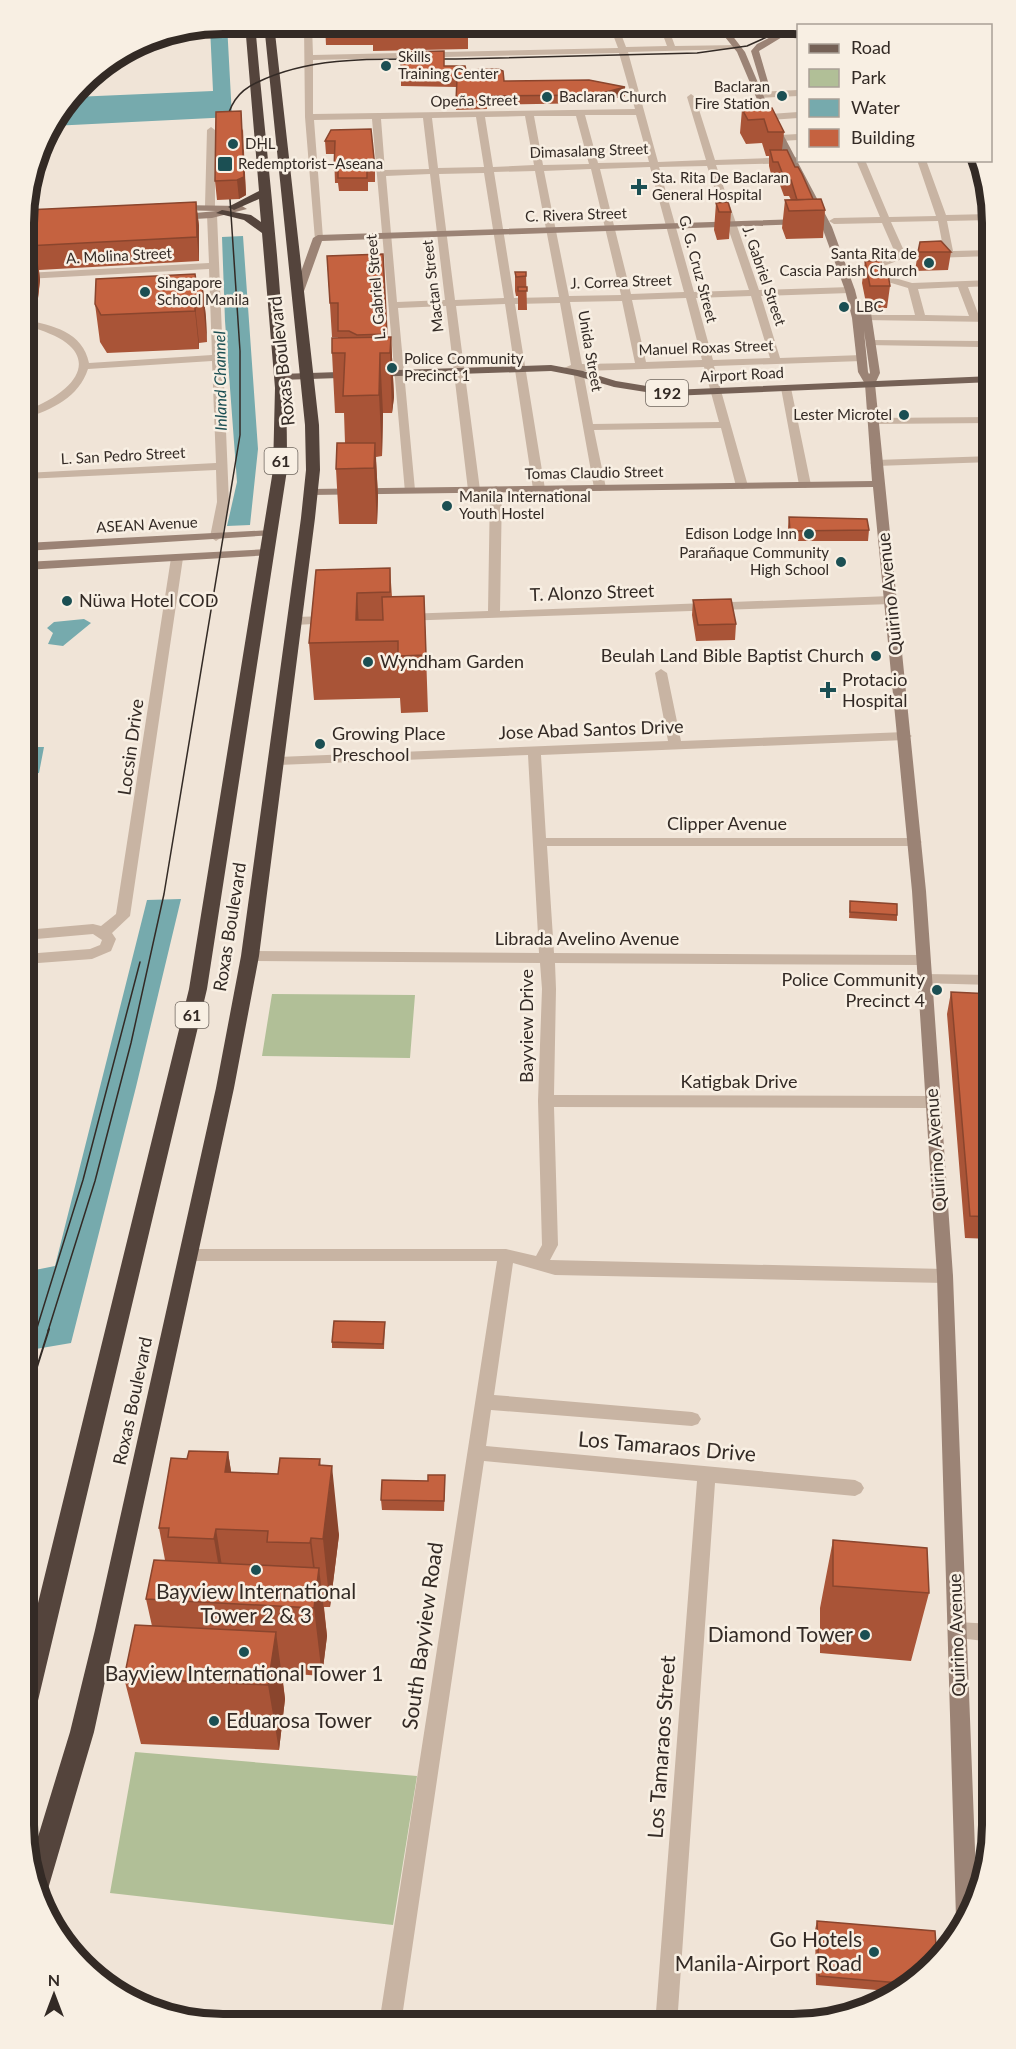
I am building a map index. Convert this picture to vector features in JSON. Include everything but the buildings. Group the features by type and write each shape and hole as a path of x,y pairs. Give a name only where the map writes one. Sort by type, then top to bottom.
{"highway":[{"name":"Roxas Boulevard","path":"34,1667 198,989 280,470 283,428 280,377 266,192 256,116 251,35"},
{"name":"Roxas Boulevard","path":"41,1871 82,1732 104,1641 225,1088 250,956 278,761 311,492 312,425 270,35"},
{"path":"234,207 266,192"},
{"path":"215,211 247,217 269,233"}],"main road":[{"name":"Quirino Avenue","path":"727,34 739,49 774,116 790,137 797,156"},
{"path":"739,49 758,48 782,34"},
{"name":"Quirino Avenue","path":"758,48 764,95"},
{"name":"Quirino Avenue","path":"800,162 855,271 867,318 875,373 870,384"},
{"path":"172,212 215,211 242,209 234,207 215,211"},
{"name":"C. Rivera Street","path":"318,238 829,221"},
{"path":"298,294 318,238"},
{"name":"Quirino Avenue","path":"855,271 850,290 857,318 862,372 870,384 915,843 945,1276 967,1897"},
{"name":"Airport Road","path":"280,377 551,368 578,370 614,384 653,392 982,379"},
{"name":"Tomas Claudio Street","path":"311,492 878,484"},
{"name":"ASEAN Avenue","path":"35,547 216,537 269,543"},
{"path":"126,561 176,549 177,539"},
{"name":"ASEAN Avenue","path":"35,566 177,558 269,543"}],"street":[{"name":"G. G. Cruz Street","path":"616,34 623,51 742,486"},
{"path":"667,34 672,50"},
{"path":"308,35 309,117 318,238"},
{"path":"309,58 739,49"},
{"path":"764,95 797,93"},
{"name":"J. Gabriel Street","path":"691,97 710,163 756,293 776,361"},
{"name":"Opeña Street","path":"309,117 639,112"},
{"path":"580,113 611,228 641,365"},
{"name":"Unida Street","path":"529,114 566,299 600,488"},
{"name":"Mactan Street","path":"428,115 474,489"},
{"path":"480,115 539,489"},
{"path":"774,116 797,115"},
{"name":"L. Gabriel Street","path":"376,116 409,490"},
{"path":"211,130 223,502 216,537"},
{"name":"Dimasalang Street","path":"381,173 797,159"},
{"path":"861,162 901,256"},
{"path":"922,162 942,218 949,254"},
{"path":"829,221 982,218"},
{"path":"855,271 901,256 982,253"},
{"name":"A. Molina Street","path":"35,276 214,266"},
{"path":"855,271 912,286 982,284"},
{"path":"912,286 921,318"},
{"path":"963,286 975,319"},
{"name":"J. Correa Street","path":"393,305 850,290"},
{"path":"867,318 982,319"},
{"path":"35,325 51,329 74,341 81,349 85,366 83,376 69,393 57,402 35,411"},
{"path":"871,343 979,344"},
{"path":"85,366 218,358"},
{"name":"Manuel Roxas Street","path":"578,370 641,365 862,358"},
{"path":"786,388 805,485"},
{"path":"873,421 982,420"},
{"path":"589,428 726,425"},
{"path":"876,463 982,459"},
{"name":"L. San Pedro Street","path":"35,476 222,466"},
{"path":"494,615 496,489"},
{"name":"Locsin Drive","path":"103,932 123,916 126,905 177,558"},
{"name":"T. Alonzo Street","path":"397,618 891,600"},
{"path":"294,621 343,620"},
{"path":"661,673 675,745"},
{"name":"Jose Abad Santos Drive","path":"278,761 905,736"},
{"name":"Bayview Drive","path":"534,751 549,989 546,1101 550,1245 540,1264"},
{"name":"Clipper Avenue","path":"539,842 915,843"},
{"path":"35,934 93,929 103,932 109,939 109,943 100,952 35,958"},
{"name":"Librada Avelino Avenue","path":"250,956 923,960"},
{"path":"924,979 982,980"},
{"name":"Katigbak Drive","path":"546,1101 932,1102"},
{"path":"188,1255 506,1255 555,1268 945,1276"},
{"name":"South Bayview Road","path":"391,2014 506,1255"},
{"path":"484,1402 692,1419"},
{"name":"Los Tamaraos Drive","path":"475,1454 855,1488"},
{"name":"Los Tamaraos Street","path":"667,2014 706,1473"},
{"path":"957,1631 981,1632"}],"green space":[{"path":"272,994 415,995 410,1058 262,1056"},
{"path":"135,1752 417,1776 393,1925 110,1893"}],"water":[{"path":"210,35 228,35 232,117 62,125 84,97 213,91"},
{"path":"243,236 258,449 250,525 227,526 237,482 225,321 222,237"},
{"path":"84,619 91,623 63,646 48,644 53,633 47,628 54,622"},
{"path":"35,747 44,747 39,773 35,773"},
{"path":"181,899 136,1087 71,1343 34,1349 34,1270 55,1266 147,900"}],"tram line":[{"path":"225,127 235,100 245,90 258,82 305,66 381,59 697,53 747,46 774,34"},
{"path":"48,1331 95,1181 131,1043 164,894 240,435 240,351 229,184"},
{"path":"36,1331 83,1180 140,962"},
{"path":"34,1338 37,1329"},
{"path":"34,1376 49,1329"}],"place":[{"name":"Skills Training Center","path":"386,66"},
{"name":"Baclaran Fire Station","path":"782,96"},
{"name":"Baclaran Church","path":"547,97"},
{"name":"DHL","path":"233,144"},
{"name":"Redemptorist–Aseana","path":"225,164"},
{"name":"Sta. Rita De Baclaran General Hospital","path":"639,187"},
{"name":"Santa Rita de Cascia Parish Church","path":"929,263"},
{"name":"Singapore School Manila","path":"145,292"},
{"name":"LBC","path":"844,307"},
{"name":"Police Community Precinct 1","path":"392,368"},
{"name":"Lester Microtel","path":"904,415"},
{"name":"Manila International Youth Hostel","path":"447,506"},
{"name":"Edison Lodge Inn","path":"809,534"},
{"name":"Parañaque Community High School","path":"841,562"},
{"name":"Nüwa Hotel COD","path":"67,601"},
{"name":"Beulah Land Bible Baptist Church","path":"876,656"},
{"name":"Wyndham Garden","path":"368,662"},
{"name":"Protacio Hospital","path":"828,690"},
{"name":"Growing Place Preschool","path":"320,744"},
{"name":"Police Community Precinct 4","path":"937,990"},
{"name":"Bayview International Tower 2 & 3","path":"256,1570"},
{"name":"Diamond Tower","path":"865,1635"},
{"name":"Bayview International Tower 1","path":"244,1652"},
{"name":"Eduarosa Tower","path":"214,1721"},
{"name":"Go Hotels Manila-Airport Road","path":"874,1952"}],"water label":[{"name":"Inland Channel","path":"220,381"}]}
